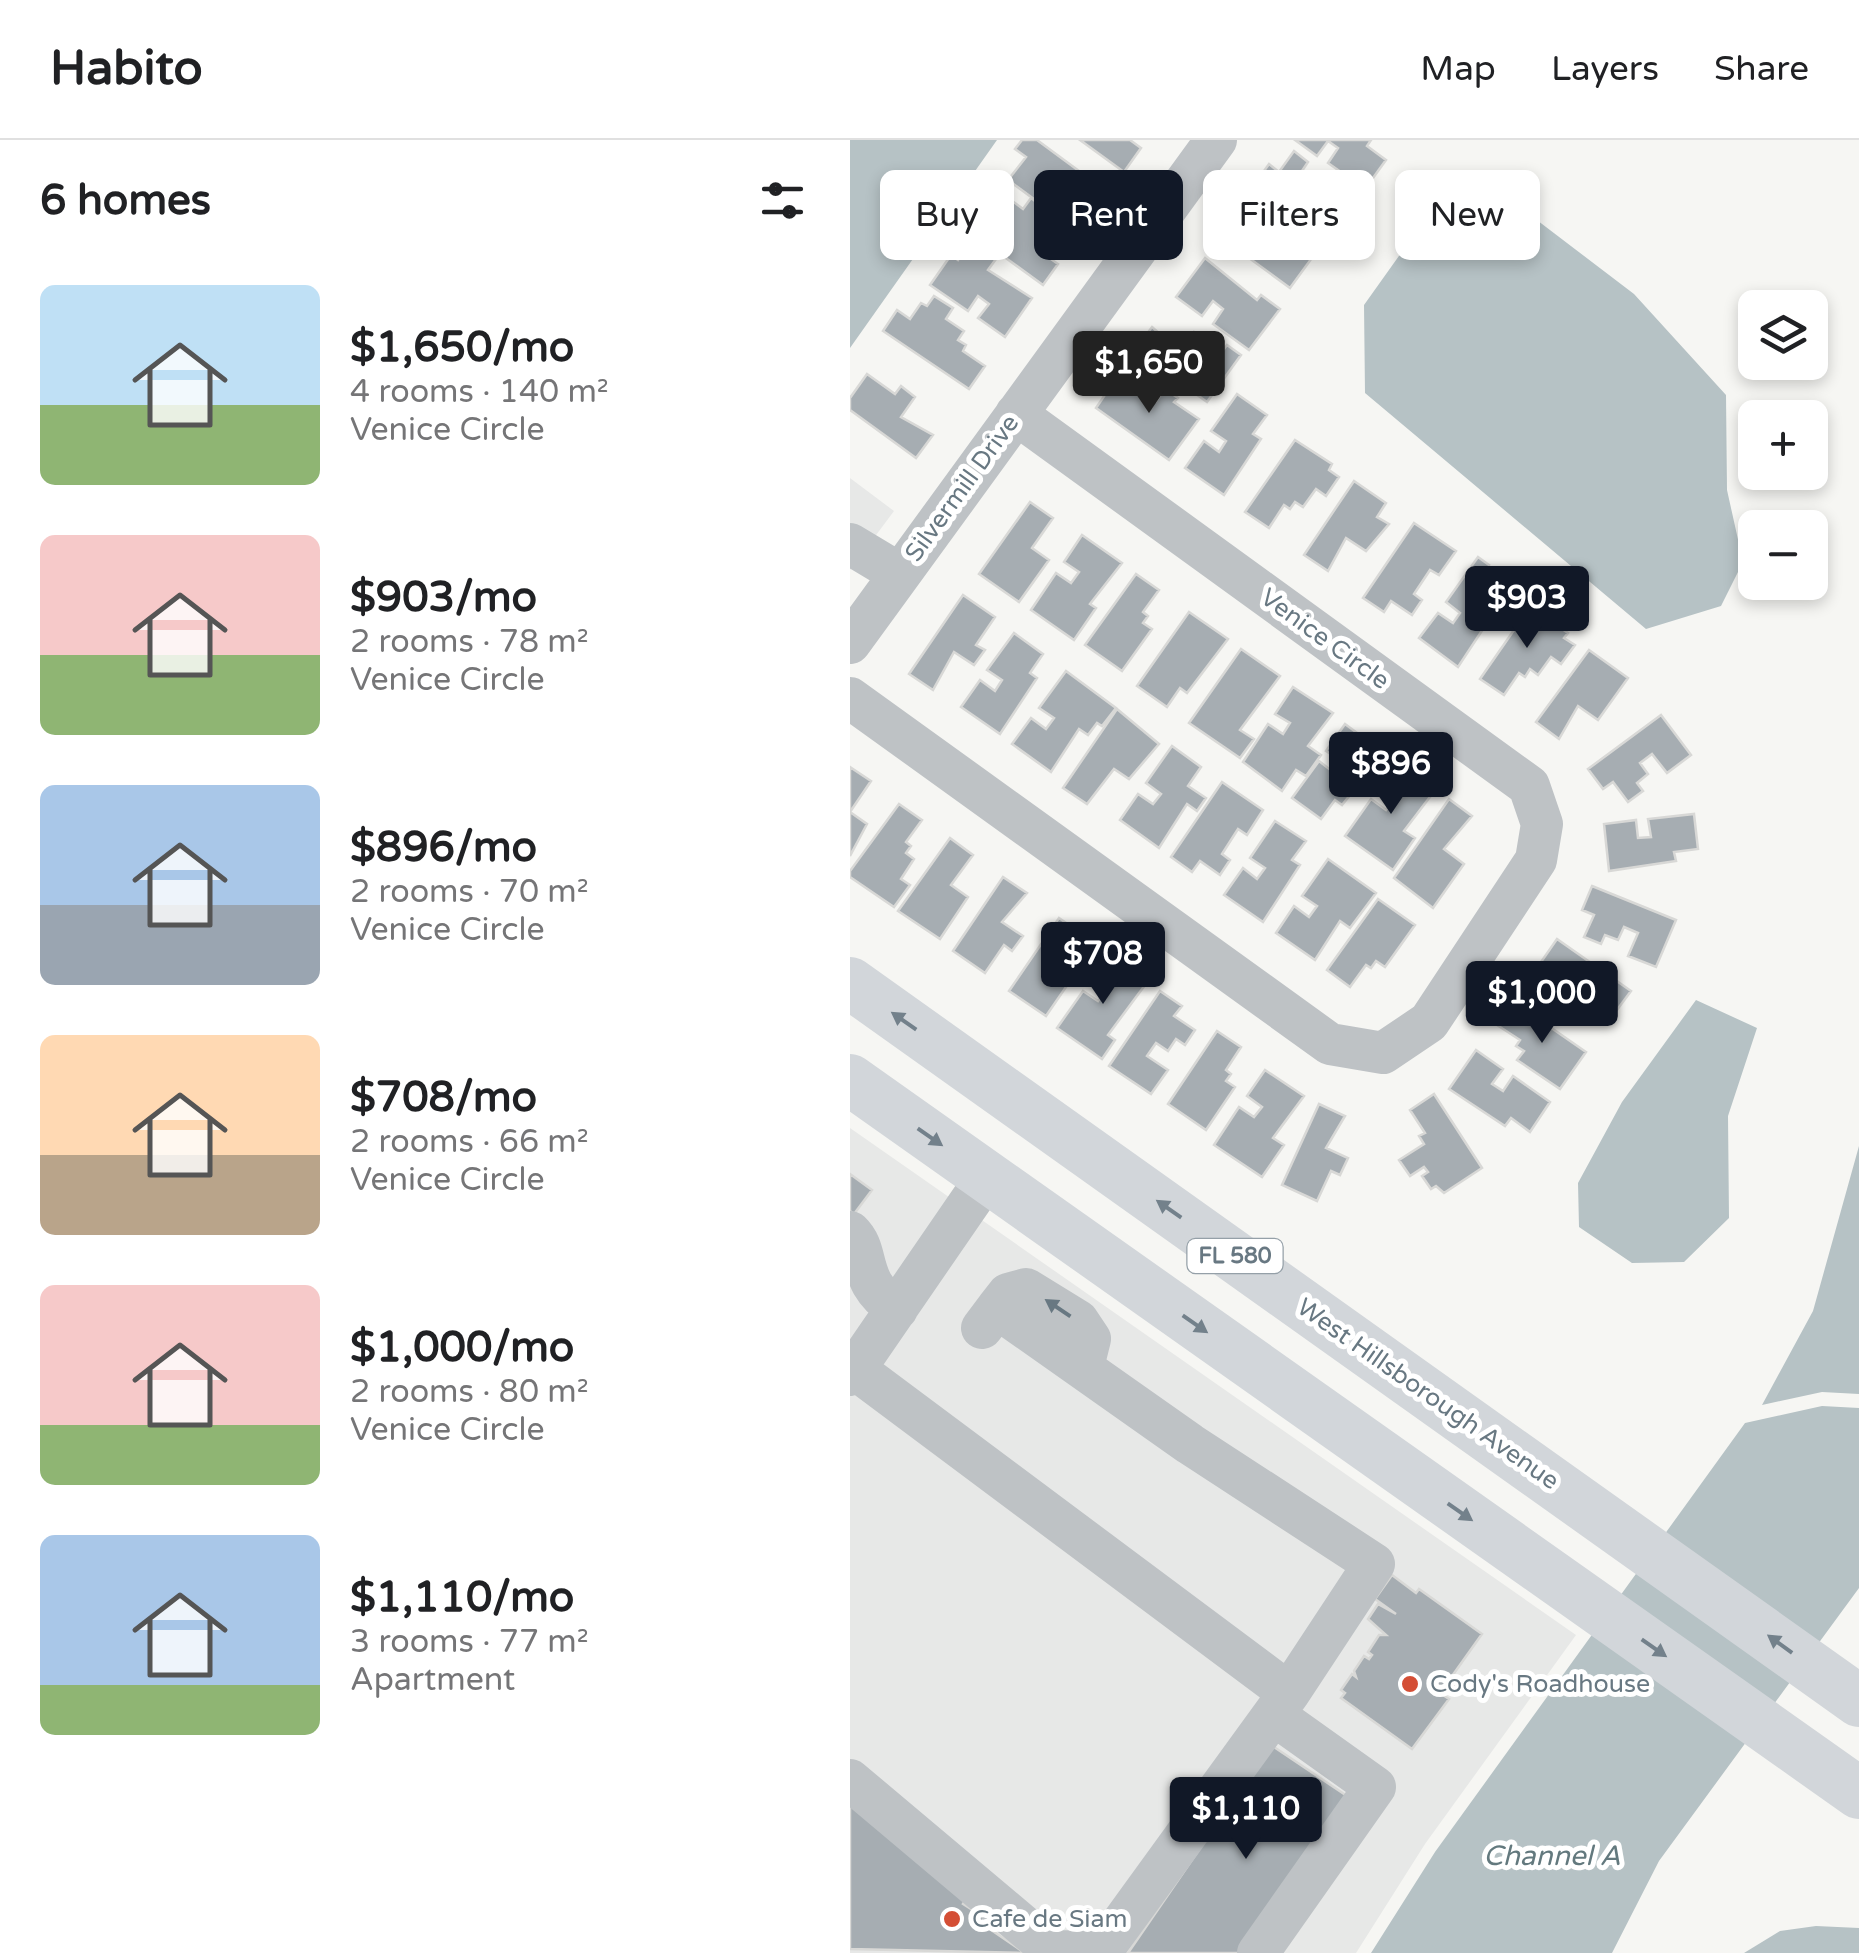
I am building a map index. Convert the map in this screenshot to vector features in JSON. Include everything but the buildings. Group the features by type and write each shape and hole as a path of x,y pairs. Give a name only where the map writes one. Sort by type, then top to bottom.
{"main road":[{"name":"West Hillsborough Avenue","path":"850,983 1859,1701"},
{"name":"FL 580","path":"850,1080 1840,1780"}],"street":[{"name":"Silvermill Drive","path":"850,643 1216,140"},
{"name":"Venice Circle","path":"850,698 1330,1044 1383,1052 1428,1022 1536,860 1542,824 1529,786 1016,414"},
{"path":"850,544 900,574"},
{"path":"987,1177 852,1370 1282,1704 1375,1788 1258,1953"},
{"path":"850,1232 856,1236 866,1276 879,1296 898,1309"},
{"path":"850,1780 1053,1952 1102,1952 1282,1704 1374,1564 1190,1444 1083,1366 990,1318"}],"shaded area":[{"path":"850,478 894,511 850,570"},
{"path":"850,1128 1576,1635 1425,1844 1356,1953 850,1953"}],"water":[{"path":"850,140 997,140 976,170 880,170 880,260 912,260 850,348"},
{"path":"1540,222 1634,294 1726,395 1727,490 1738,540 1738,572 1721,606 1646,629 1365,393 1364,305 1396,260 1540,260"},
{"path":"1696,1000 1757,1028 1728,1116 1729,1218 1684,1262 1632,1263 1579,1227 1578,1183 1622,1102"},
{"path":"1859,1146 1859,1394 1822,1392 1762,1405 1813,1311"},
{"name":"Channel A","path":"1822,1406 1859,1408 1859,1588 1659,1861 1612,1953 1371,1953 1435,1852 1745,1423"},
{"path":"1816,1926 1859,1928 1859,1953 1744,1953 1780,1931"}],"place":[{"name":"Cody's Roadhouse","path":"1410,1684"},
{"name":"Cafe de Siam","path":"952,1919"}]}
